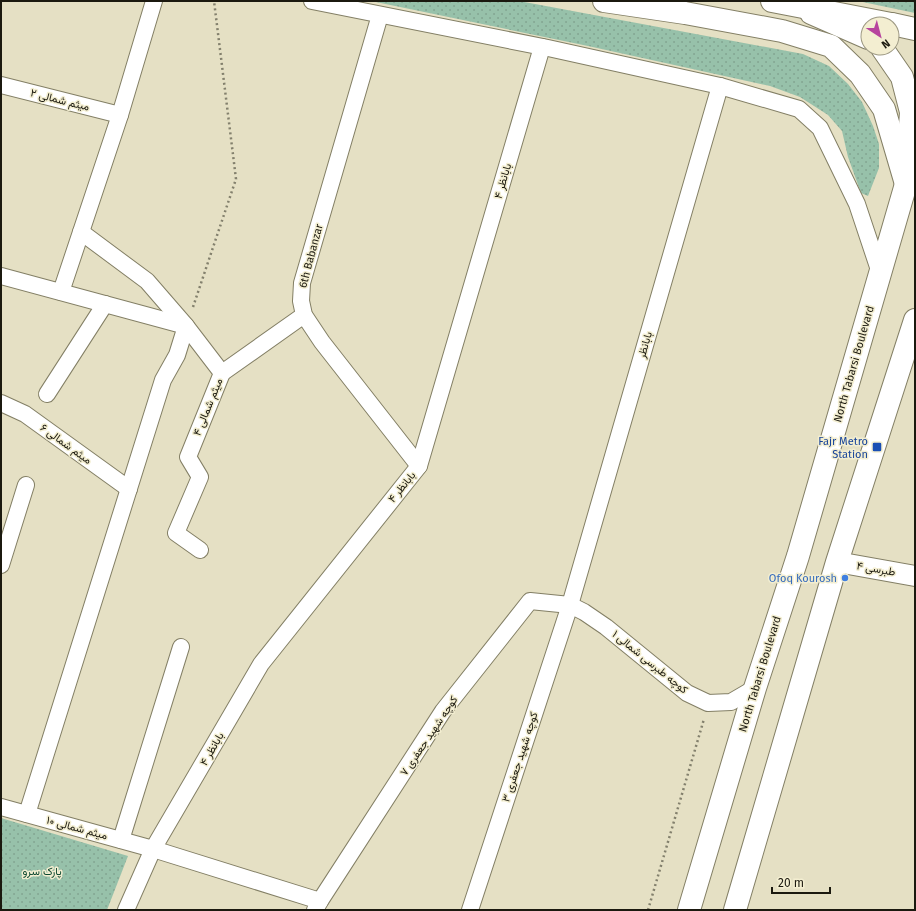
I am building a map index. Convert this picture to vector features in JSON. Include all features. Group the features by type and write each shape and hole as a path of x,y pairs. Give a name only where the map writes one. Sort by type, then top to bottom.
{"main road":[{"path":"604,1 685,13 782,31 831,46 860,74 884,109 906,184"},
{"path":"772,1 860,18"},
{"path":"794,5 860,34"},
{"path":"900,26 915,29"},
{"name":"North Tabarsi Boulevard","path":"689,910 755,688 798,556 906,184 911,112 902,77 888,56"},
{"path":"906,184 915,163"},
{"path":"735,910 838,562 915,320"}],"street":[{"path":"61,292 120,115 154,1"},
{"path":"312,1 542,47 720,86 799,109 820,128 857,204 880,273"},
{"name":"6th Babanzar","path":"380,14 302,283 301,301 304,316 322,342 420,466"},
{"name":"بابانظر ۴","path":"126,910 153,849 261,664 420,466 542,47"},
{"name":"میثم شمالی ۲","path":"1,85 120,115"},
{"name":"بابانظر","path":"570,605 720,86"},
{"name":"میثم شمالی ۴","path":"81,232 147,281 186,326 222,373 188,457 200,476 176,533 200,550"},
{"path":"1,276 186,326 177,354 163,380 27,814"},
{"path":"47,394 105,304"},
{"path":"222,373 304,316"},
{"name":"میثم شمالی ۶","path":"1,403 25,414 129,489"},
{"path":"1,565 26,485"},
{"name":"طبرسی ۴","path":"838,562 915,576"},
{"name":"کوچه شهید جعفری ۷","path":"318,905 444,711 530,602 570,605"},
{"name":"کوچه طبرسی شمالی ۱","path":"570,605 584,612 606,627 687,693 708,704"},
{"name":"کوچه شهید جعفری ۳","path":"470,910 570,605"},
{"path":"121,840 181,647"},
{"path":"708,704 731,702 755,688"},
{"name":"میثم شمالی ۱۰","path":"1,807 153,849 318,905"}],"path":[{"path":"186,326 236,179 214,1"},
{"path":"648,910 708,704"}],"green space":[{"path":"371,1 519,1 803,54 829,66 848,84 862,102 879,144 879,168 868,196 861,193 848,157 842,131 828,115 800,97 770,86 588,46"},
{"path":"858,1 915,1 915,13"},
{"name":"پارک سرو","path":"1,818 128,856 107,910 1,910"}],"place":[{"name":"Fajr Metro Station","path":"877,447"},
{"name":"Ofoq Kourosh","path":"845,578"}]}
